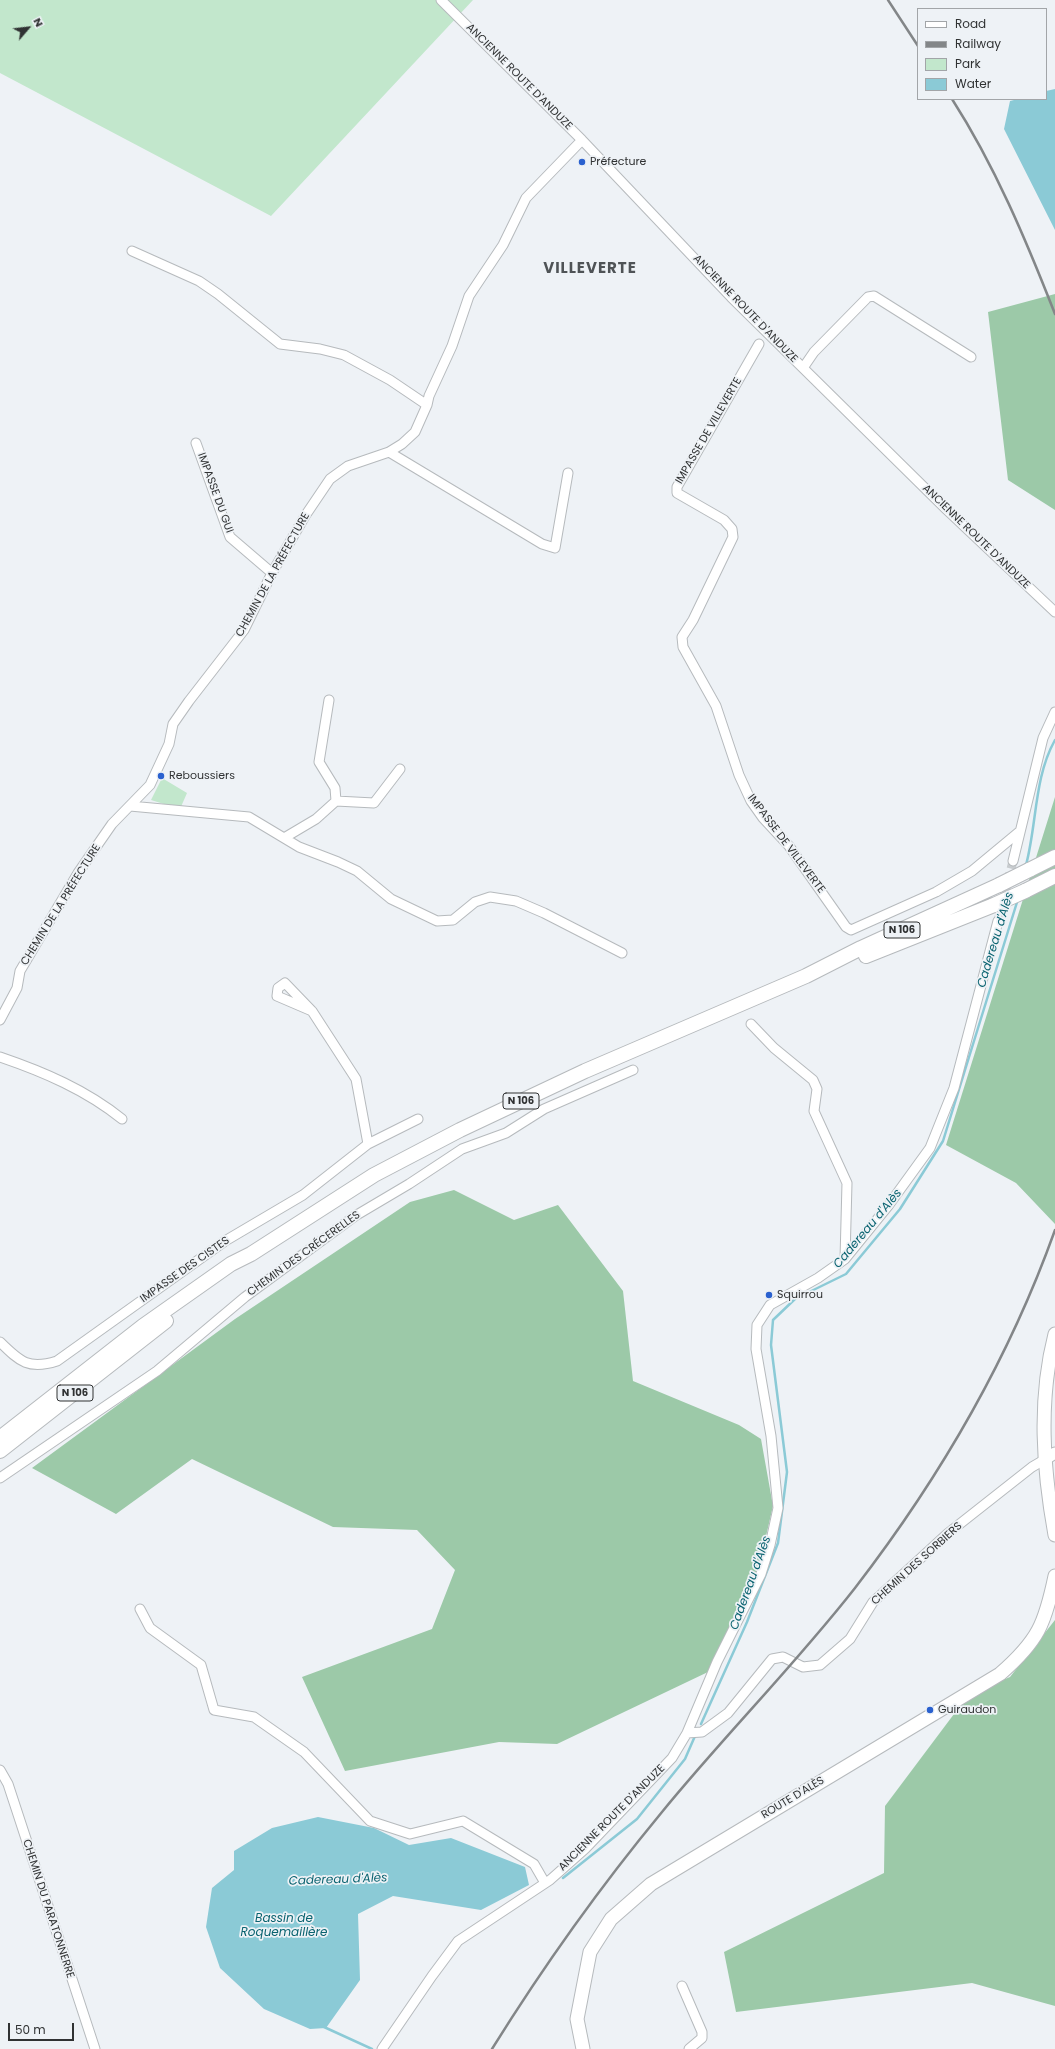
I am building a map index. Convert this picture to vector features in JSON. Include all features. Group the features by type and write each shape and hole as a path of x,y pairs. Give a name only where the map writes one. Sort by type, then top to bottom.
{"main road":[{"name":"N 106","path":"0,1448 227,1275 250,1254 338,1197 431,1144 585,1071 806,976 861,948 1055,858"},
{"name":"N 106","path":"806,976 866,956 994,905 1055,876"},
{"path":"1055,1334 1044,1402 1050,1457 1047,1492 1055,1535"},
{"name":"ROUTE D'ALÈS","path":"583,2049 577,2019 590,1952 612,1919 651,1884 1000,1674 1019,1657 1041,1627 1049,1606 1055,1576"}],"street":[{"name":"ANCIENNE ROUTE D'ANDUZE","path":"441,0 582,140 731,296 803,368 945,508 1055,612"},
{"name":"CHEMIN DE LA PRÉFECTURE","path":"0,1020 17,988 20,971 78,873 112,824 150,785 168,744 173,724 244,630 272,573 305,516 330,480 348,466 389,452 402,444 415,432 427,405 428,396 452,346 469,296 503,245 526,198 582,140"},
{"path":"132,251 199,281 218,294 280,344 320,349 344,355 390,380 427,405"},
{"path":"803,368 814,352 868,297 874,296 971,357"},
{"name":"IMPASSE DE VILLEVERTE","path":"760,344 677,487 677,494 724,520 732,529 733,537 693,620 682,637 683,647 716,706 739,775 751,801 763,818 789,846 846,926 851,930 936,892 972,871 1019,832"},
{"name":"IMPASSE DU GUI","path":"196,443 230,537 272,573"},
{"path":"389,452 542,544 555,548 568,473"},
{"path":"329,700 319,762 335,788 336,801"},
{"path":"1013,861 1042,738 1055,712"},
{"path":"284,838 316,819 336,801 374,803 400,769"},
{"path":"130,806 249,817 299,847 357,871 391,899 436,921 453,920 475,902 490,897 516,901 544,913 622,953"},
{"path":"687,1733 717,1662 761,1574 770,1545 778,1508 771,1436 756,1349 757,1325 765,1311 777,1300 818,1278 845,1259 888,1206 930,1148 954,1088 998,921"},
{"path":"312,1011 356,1079 368,1144"},
{"path":"751,1024 774,1048 813,1080 817,1089 814,1111 847,1183 845,1259"},
{"path":"0,1057 58,1079 102,1103 122,1119"},
{"name":"CHEMIN DES CRÉCERELLES","path":"0,1478 157,1371 245,1297 355,1216 409,1184 462,1149 506,1133 544,1109 633,1070"},
{"name":"IMPASSE DES CISTES","path":"0,1342 15,1357 29,1365 44,1365 58,1361 225,1241 303,1196 368,1144 418,1119"},
{"name":"CHEMIN DES SORBIERS","path":"687,1733 702,1732 728,1713 772,1659 783,1657 803,1667 820,1665 850,1639 873,1602 948,1534 1032,1467 1050,1457"},
{"path":"140,1609 150,1628 201,1665 214,1710 254,1717 304,1752 370,1821 410,1834 463,1821 534,1864 545,1884"},
{"name":"ANCIENNE ROUTE D'ANDUZE","path":"382,2049 458,1941 545,1884 585,1849 666,1764 687,1733"},
{"name":"CHEMIN DU PARATONNERRE","path":"0,1770 8,1784 95,2049"},
{"path":"682,1986 702,2032 702,2038 689,2049"}],"green space":[{"path":"0,0 473,0 271,216 0,73"},
{"path":"1055,294 1055,510 1008,480 988,312"},
{"path":"162,778 187,793 180,809 151,800"},
{"path":"1055,797 1055,1224 1016,1183 946,1145"},
{"path":"454,1190 514,1220 558,1205 623,1291 633,1381 739,1425 761,1439 773,1506 757,1575 708,1672 557,1744 499,1742 345,1771 302,1677 432,1629 455,1570 417,1530 333,1527 192,1459 116,1514 32,1468 235,1319 410,1202"},
{"path":"1055,1620 1055,2006 972,1983 736,2012 724,1952 884,1873 885,1806 969,1694 1010,1677"}],"water":[{"path":"1055,89 1055,230 1004,129 1010,101 1047,100 1047,91"},
{"name":"Bassin de Roquemaillère","path":"318,1817 374,1828 409,1845 451,1838 525,1867 529,1885 481,1910 393,1896 358,1914 360,1980 326,2028 310,2029 264,2009 220,1968 206,1927 212,1888 234,1870 234,1851 272,1828"}],"waterway":[{"name":"Cadereau d'Alès","path":"1026,865 1030,849 1039,785 1048,754 1055,740"},
{"name":"Cadereau d'Alès","path":"701,1724 747,1622 778,1543 787,1472 771,1345 773,1320 795,1299 846,1274 900,1209 943,1141 1018,899"},
{"name":"Cadereau d'Alès","path":"563,1878 637,1819 685,1759 695,1736"},
{"name":"Cadereau d'Alès","path":"324,2027 372,2049"}],"tunnel":[{"path":"998,921 1013,861"}],"railway":[{"path":"888,0 917,44"},
{"path":"953,100 968,124 1009,204 1055,314"},
{"path":"492,2049 531,1988 616,1869 686,1784 832,1617 886,1547 943,1461 994,1371 1037,1278 1055,1230"}],"place":[{"name":"Préfecture","path":"582,162"},
{"name":"Reboussiers","path":"161,776"},
{"name":"Squirrou","path":"769,1295"},
{"name":"Guiraudon","path":"930,1710"}],"district":[{"name":"VILLEVERTE","path":"590,269"}]}
